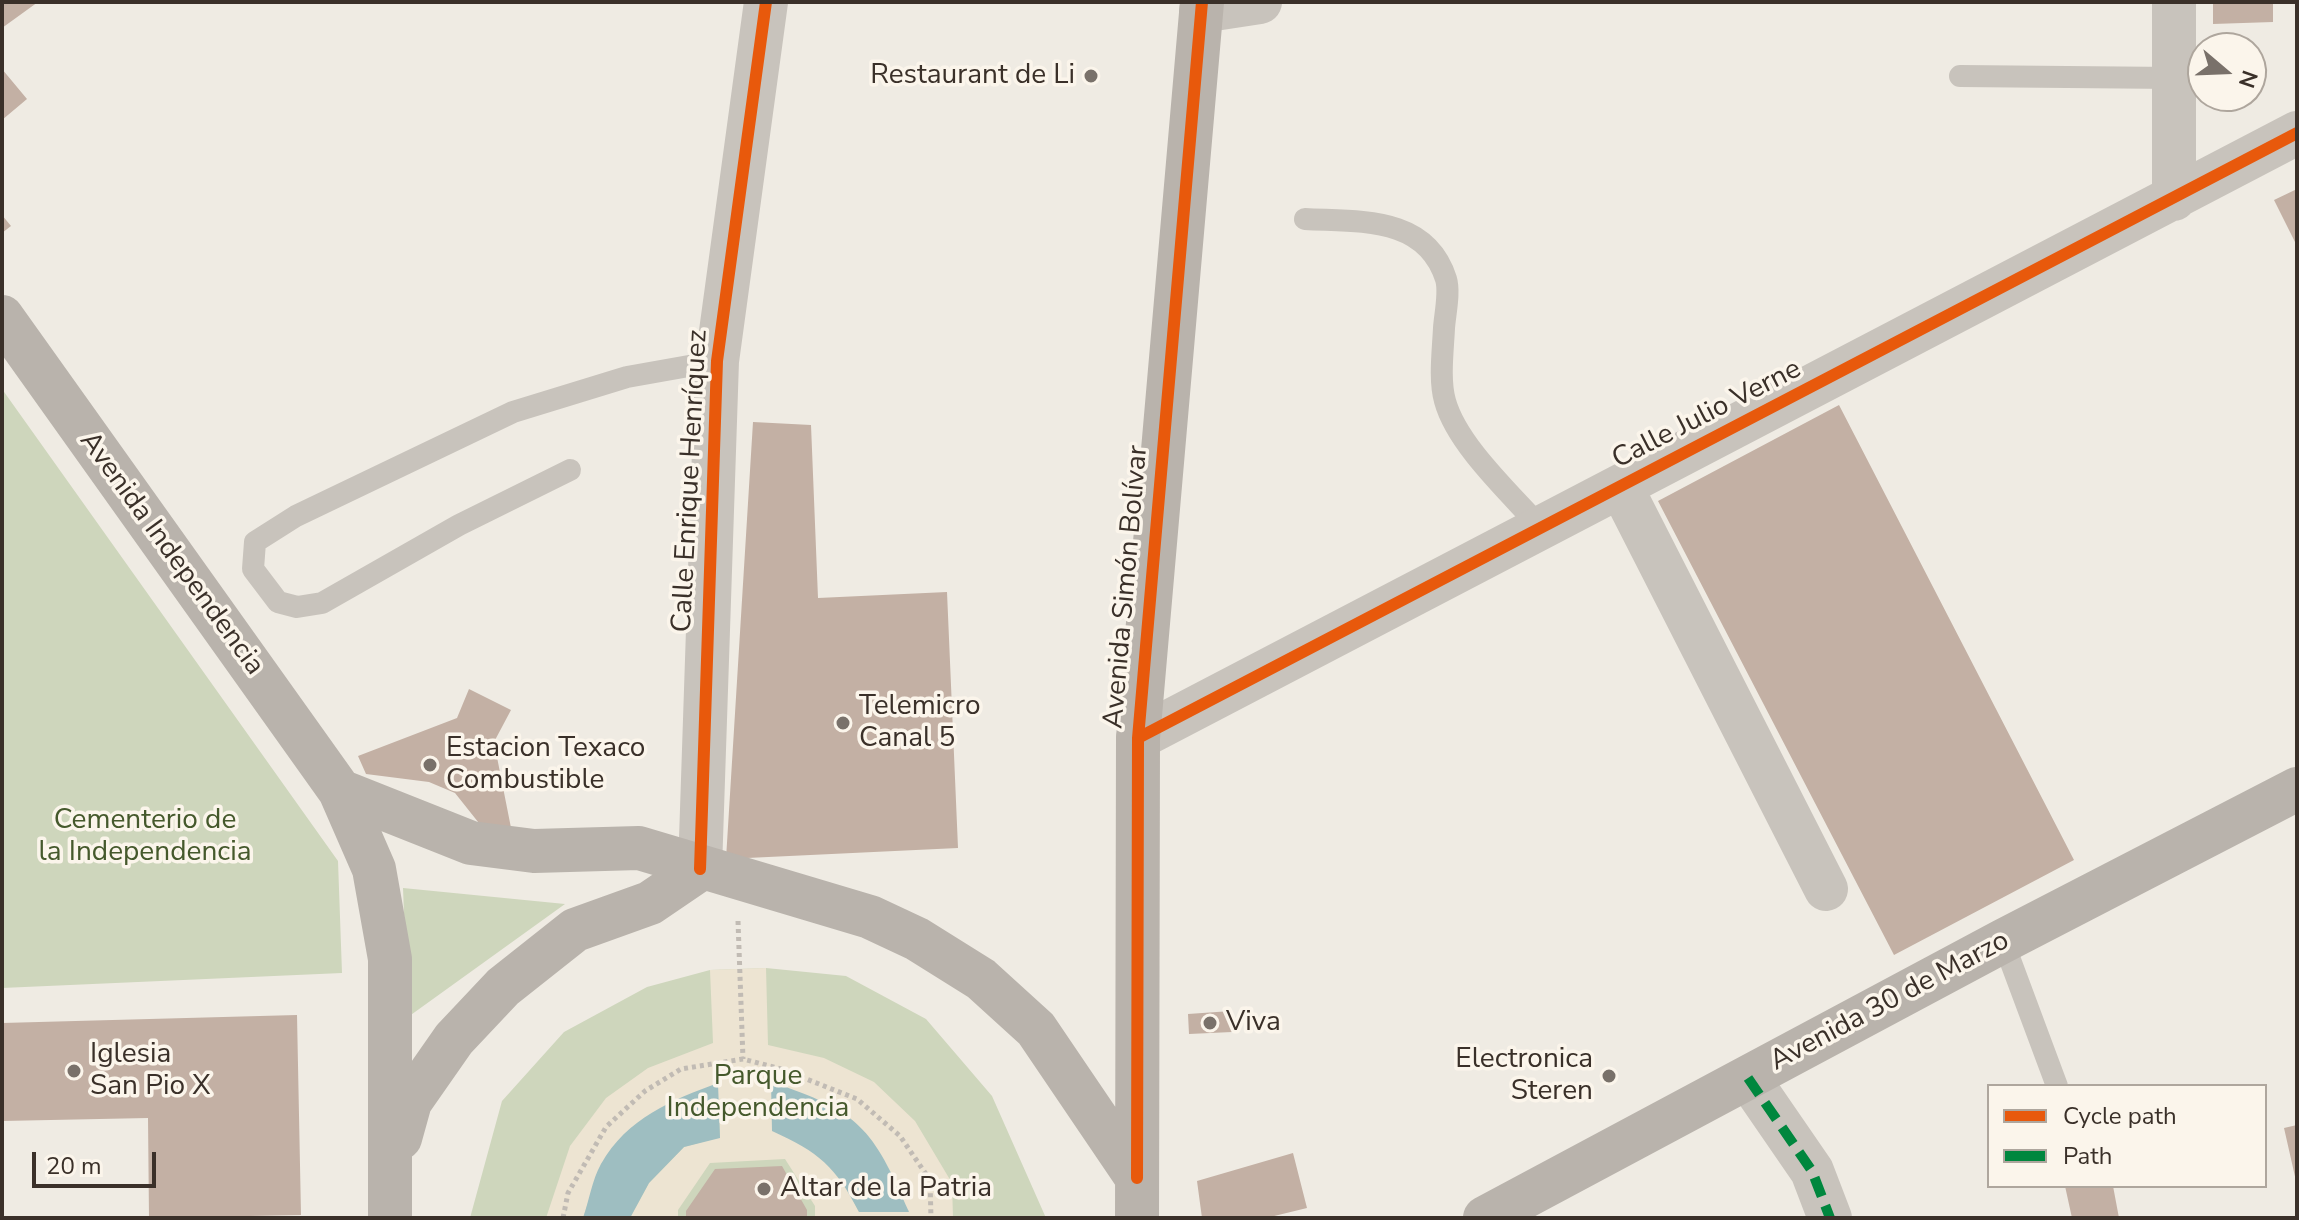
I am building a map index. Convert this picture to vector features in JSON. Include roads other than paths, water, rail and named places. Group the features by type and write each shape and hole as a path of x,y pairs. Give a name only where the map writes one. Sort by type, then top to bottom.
{"main road":[{"name":"Avenida Simón Bolívar","path":"1137,1198 1138,738 1202,6"},
{"name":"Avenida Independencia","path":"2,317 340,791 374,869 390,959 390,1218"},
{"name":"Avenida 30 de Marzo","path":"1485,1218 2003,941 2297,789"},
{"path":"340,791 471,843 534,851 639,848 870,917 917,939 981,979 1036,1029 1137,1198"},
{"path":"389,1174 410,1102 454,1039 503,987 575,930 719,874"}],"street":[{"name":"Calle Enrique Henríquez","path":"719,874 717,361 766,2"},
{"path":"1202,6 1260,2"},
{"path":"2174,2 2174,199"},
{"name":"Calle Julio Verne","path":"1138,738 2297,133"},
{"path":"1621,487 1826,889"},
{"path":"1748,1078 1812,1171 1830,1218"}],"lane":[{"path":"1960,76 2174,78"},
{"path":"1305,219 1383,224 1413,233 1430,251 1447,280 1443,351 1445,400 1460,434 1541,528"},
{"path":"570,470 459,525 322,603 297,607 278,602 253,569 255,542 296,516 513,412 627,377 717,361"},
{"path":"2003,941 2056,1084"}],"water":[{"path":"771,1082 825,1103 860,1126 885,1160 909,1212 859,1212 842,1183 824,1162 802,1146 772,1131"},
{"path":"718,1083 720,1138 684,1147 649,1183 630,1218 583,1218 598,1170 624,1134 668,1104"}],"place":[{"name":"Restaurant de Li","path":"1091,76"},
{"name":"Telemicro Canal 5","path":"843,723"},
{"name":"Estacion Texaco Combustible","path":"430,765"},
{"name":"Viva","path":"1210,1023"},
{"name":"Iglesia San Pio X","path":"74,1071"},
{"name":"Electronica Steren","path":"1609,1076"},
{"name":"Altar de la Patria","path":"764,1189"}],"park label":[{"name":"Cementerio de la Independencia","path":"145,837"},
{"name":"Parque Independencia","path":"758,1093"}]}
